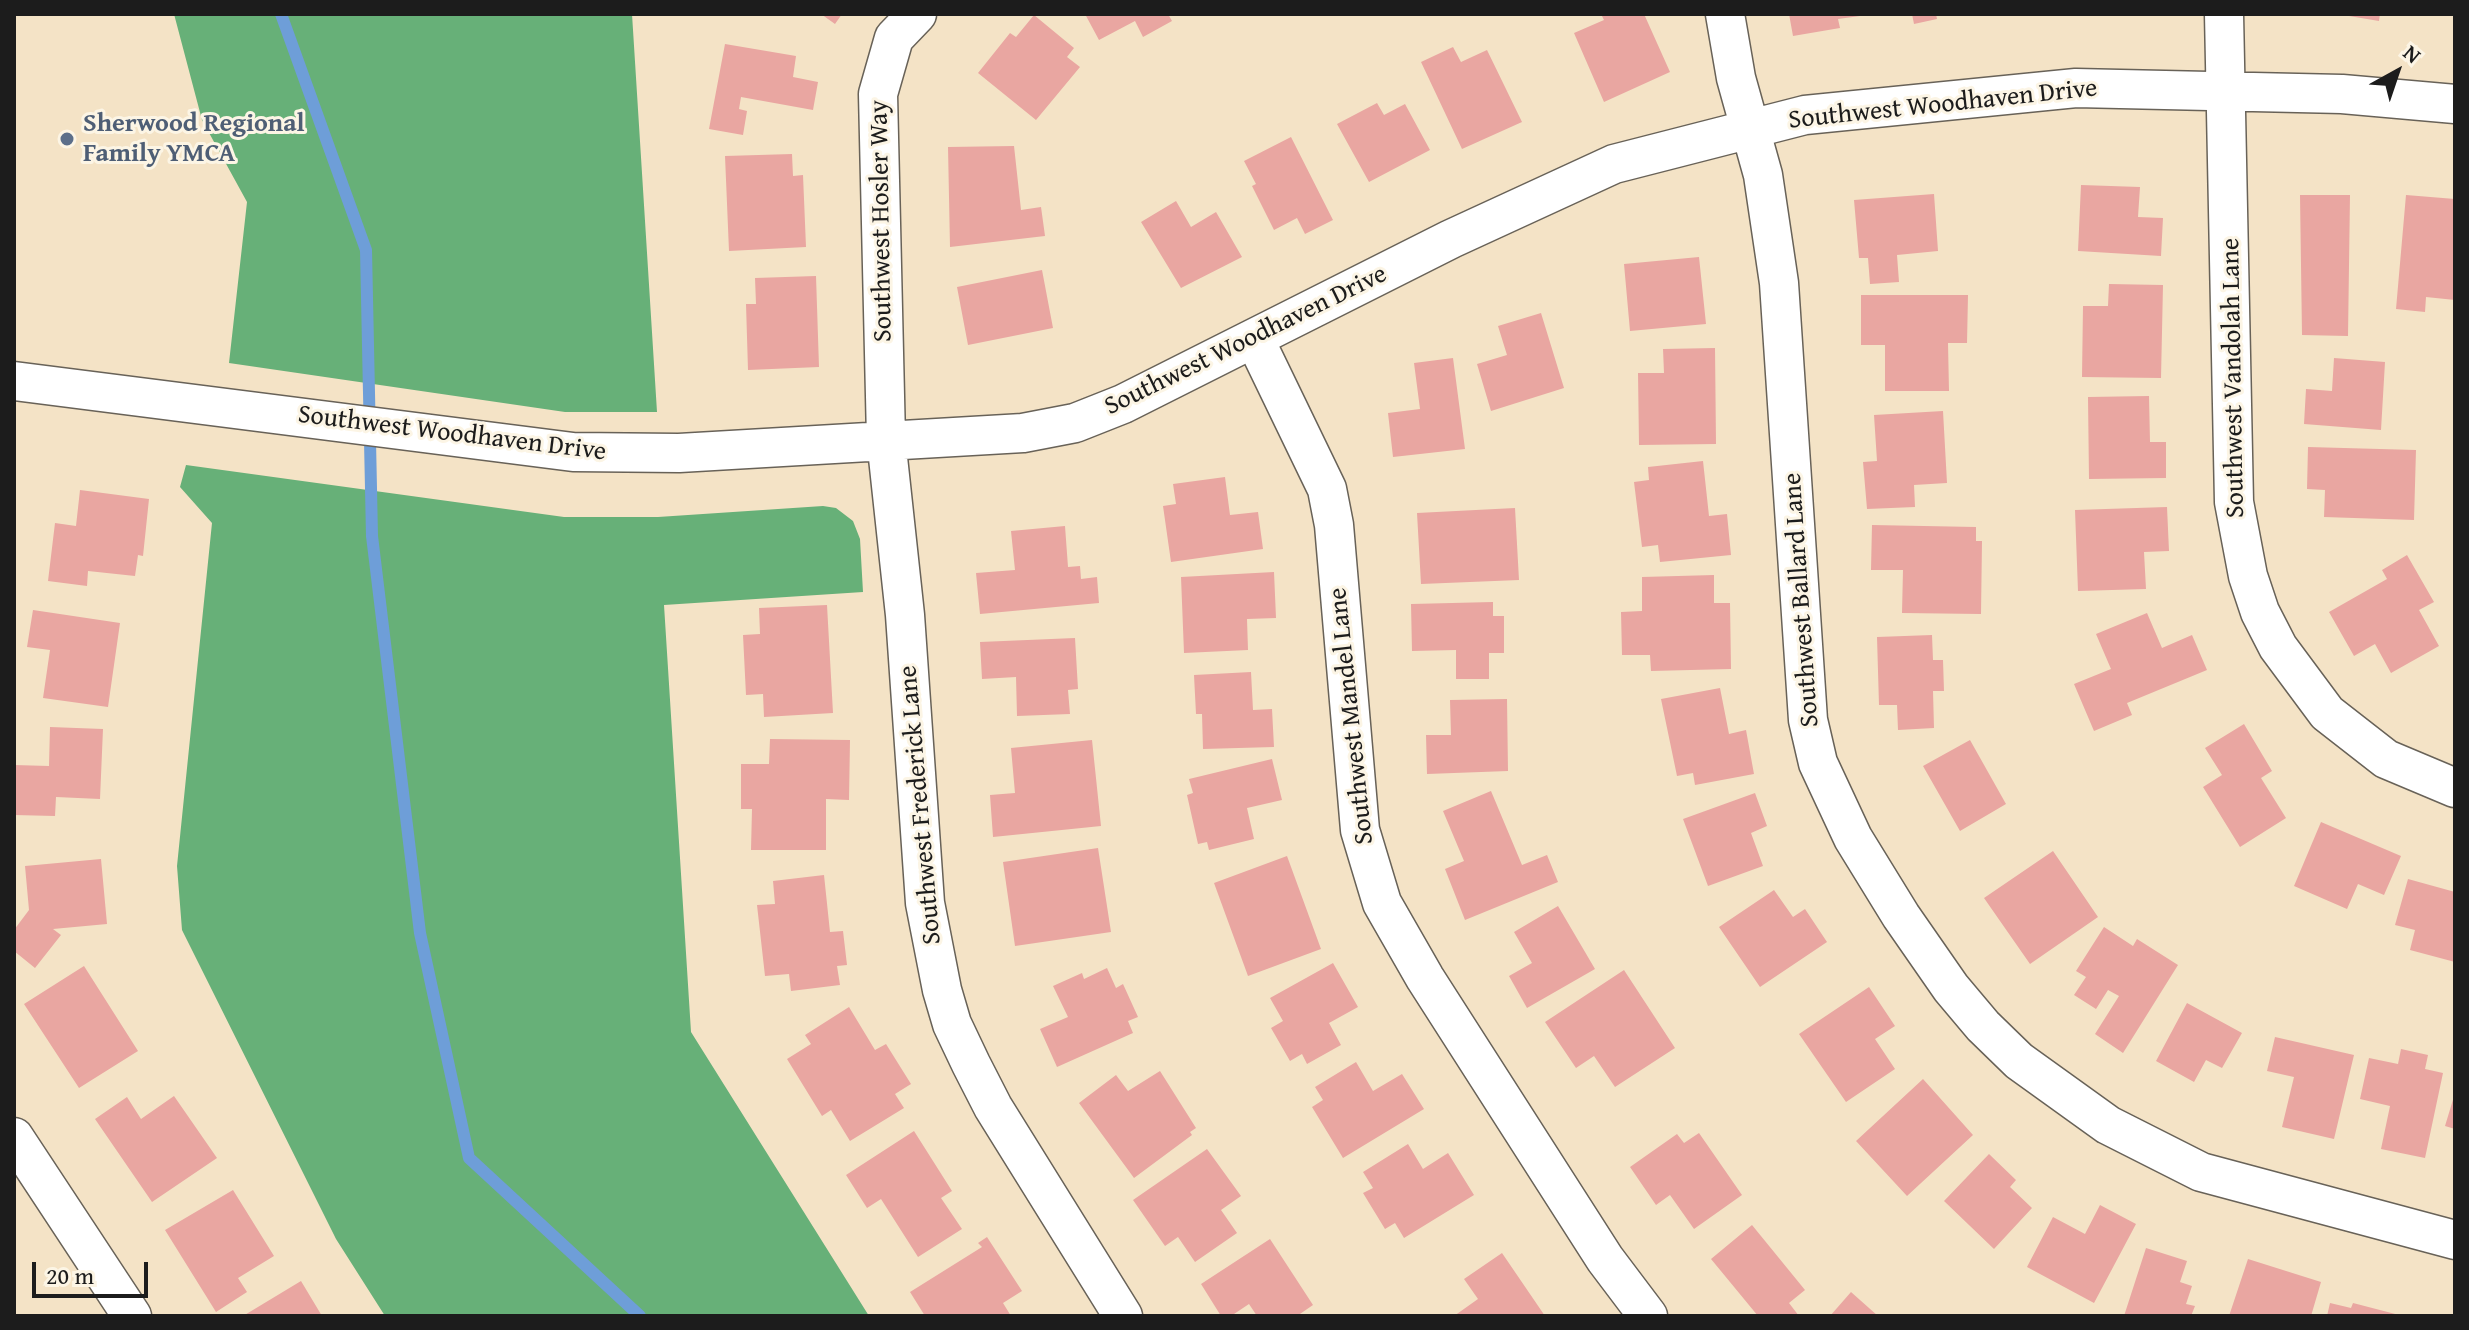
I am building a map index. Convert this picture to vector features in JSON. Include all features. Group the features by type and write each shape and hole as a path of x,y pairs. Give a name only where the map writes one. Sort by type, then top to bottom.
{"street":[{"name":"Southwest Hosler Way","path":"886,439 878,94 894,38 917,14"},
{"path":"1725,14 1736,78 1751,129"},
{"name":"Southwest Vandolah Lane","path":"2224,14 2228,89 2234,502 2248,576 2260,612 2278,647 2327,713 2386,759 2455,788"},
{"name":"Southwest Woodhaven Drive","path":"14,381 573,452 679,453 1023,433 1075,423 1255,340 1451,239 1614,164 1805,115 2061,90 2228,89 2455,104"},
{"name":"Southwest Ballard Lane","path":"1751,129 1763,175 1779,283 1808,720 1818,763 1833,798 1901,916 1951,988 1983,1026 2019,1061 2108,1125 2201,1172 2455,1240"},
{"name":"Southwest Mandel Lane","path":"1255,340 1327,489 1334,525 1360,830 1382,903 1425,978 1605,1259 1648,1316"},
{"name":"Southwest Frederick Lane","path":"886,439 905,615 925,903 942,990 952,1024 993,1107 1123,1316"},
{"path":"14,1137 132,1316"}],"green space":[{"path":"174,14 632,14 657,412 565,412 229,363 247,202 202,120"},
{"path":"186,465 564,517 658,517 823,506 836,508 853,521 860,539 863,592 664,605 691,1032 869,1316 385,1316 336,1239 182,930 177,866 212,523 180,487"}],"building":[{"path":"821,14 842,14 835,24"},
{"path":"1085,14 1168,14 1172,21 1143,37 1135,21 1099,40"},
{"path":"1601,14 1644,14 1670,72 1604,102 1574,33 1604,20"},
{"path":"1789,14 1860,16 1838,19 1840,28 1793,36"},
{"path":"1912,14 1936,14 1937,19 1914,24"},
{"path":"2337,14 2380,14 2379,21"},
{"path":"1034,15 1074,48 1067,57 1080,67 1036,120 978,73 1010,33 1016,37"},
{"path":"725,44 796,56 793,77 818,82 813,110 741,97 739,109 747,111 743,135 709,129"},
{"path":"1453,47 1461,62 1487,50 1522,122 1462,149 1421,62"},
{"path":"1377,103 1384,115 1405,104 1430,150 1369,182 1337,124"},
{"path":"1291,137 1333,220 1305,234 1297,218 1274,230 1252,186 1256,184 1244,161"},
{"path":"1014,146 1021,210 1041,207 1045,236 950,247 948,147"},
{"path":"792,154 793,176 803,175 806,247 729,251 725,156"},
{"path":"2081,185 2140,187 2138,217 2163,218 2161,256 2078,251"},
{"path":"1934,194 1938,251 1897,255 1899,282 1870,284 1868,258 1859,258 1854,200"},
{"path":"2300,195 2350,195 2348,336 2302,335"},
{"path":"2406,195 2455,199 2455,300 2426,297 2425,312 2396,309"},
{"path":"1176,201 1191,227 1216,212 1242,257 1181,288 1141,222"},
{"path":"1699,257 1706,324 1630,331 1624,264"},
{"path":"1042,270 1053,328 968,345 957,287"},
{"path":"816,276 819,367 748,370 746,304 756,304 755,278"},
{"path":"2109,284 2163,285 2161,378 2082,377 2083,306 2108,306"},
{"path":"1861,295 1968,295 1967,343 1948,343 1949,391 1885,391 1885,345 1861,345"},
{"path":"1541,313 1564,388 1491,411 1477,364 1507,355 1498,326"},
{"path":"1715,348 1716,444 1639,445 1638,373 1664,373 1663,349"},
{"path":"1453,358 1465,449 1393,457 1388,413 1420,409 1414,363"},
{"path":"2334,358 2385,362 2381,430 2304,424 2306,389 2332,391"},
{"path":"2149,396 2150,442 2166,442 2166,478 2089,479 2088,397"},
{"path":"1943,411 1947,483 1914,485 1915,507 1867,509 1863,462 1877,461 1874,415"},
{"path":"2308,447 2416,450 2414,520 2324,517 2325,490 2307,489"},
{"path":"1703,461 1709,516 1727,514 1731,555 1660,562 1658,545 1642,547 1634,482 1649,480 1648,467"},
{"path":"1225,477 1230,515 1258,512 1263,549 1171,562 1163,506 1176,504 1173,484"},
{"path":"80,490 149,499 143,556 138,555 135,576 88,571 87,586 48,581 55,523 76,526"},
{"path":"2167,507 2169,551 2144,552 2146,589 2078,591 2075,510"},
{"path":"1515,508 1519,580 1421,584 1417,513"},
{"path":"1872,525 1976,527 1976,541 1982,541 1981,614 1902,613 1903,570 1871,570"},
{"path":"1065,526 1068,567 1080,566 1081,579 1097,577 1099,603 980,614 976,573 1015,570 1011,531"},
{"path":"2407,555 2434,602 2419,610 2439,646 2391,673 2375,644 2354,656 2329,612 2387,579 2382,570"},
{"path":"1274,572 1276,618 1247,619 1248,650 1184,653 1181,577"},
{"path":"1714,575 1714,603 1730,603 1731,669 1651,671 1650,655 1622,655 1621,612 1642,611 1642,577"},
{"path":"1493,602 1493,616 1504,616 1504,653 1489,653 1489,679 1456,679 1456,650 1412,651 1411,604"},
{"path":"827,605 833,713 764,717 763,694 746,695 743,635 760,634 759,608"},
{"path":"33,610 120,623 108,707 43,698 50,650 27,647"},
{"path":"2147,613 2162,648 2192,635 2207,670 2127,703 2132,715 2094,731 2074,684 2111,669 2096,634"},
{"path":"1932,635 1933,660 1943,660 1944,691 1933,691 1934,728 1898,730 1897,705 1879,705 1877,637"},
{"path":"1075,638 1078,689 1068,690 1070,714 1017,716 1016,677 982,679 980,642"},
{"path":"1251,672 1253,710 1272,709 1274,747 1203,749 1202,714 1196,714 1194,675"},
{"path":"1720,688 1729,734 1746,730 1754,774 1695,785 1693,773 1677,776 1661,699"},
{"path":"1507,699 1508,771 1427,774 1426,735 1451,735 1450,700"},
{"path":"2244,724 2272,771 2261,778 2286,818 2240,847 2203,787 2222,775 2205,748"},
{"path":"50,727 103,729 100,799 56,797 55,816 14,815 14,765 49,766"},
{"path":"770,739 850,740 849,800 826,799 826,850 751,850 752,809 741,809 741,764 769,764"},
{"path":"1092,740 1101,826 993,837 990,795 1015,793 1011,748"},
{"path":"1970,740 2006,804 1960,831 1923,766"},
{"path":"1272,759 1282,800 1247,808 1254,839 1209,850 1207,842 1198,844 1187,795 1193,793 1189,779"},
{"path":"1491,791 1522,865 1547,855 1558,882 1465,920 1445,869 1464,861 1443,811"},
{"path":"1755,793 1767,826 1751,833 1763,866 1708,886 1683,819"},
{"path":"2321,822 2401,856 2384,895 2358,884 2347,909 2294,886"},
{"path":"1098,848 1111,932 1015,946 1003,862"},
{"path":"2053,851 2098,917 2030,964 1984,898"},
{"path":"1287,856 1321,949 1248,976 1214,883"},
{"path":"101,859 107,924 53,929 61,935 35,968 14,951 14,930 29,910 25,866"},
{"path":"824,875 830,932 843,931 847,965 837,966 840,985 791,991 789,974 765,976 757,905 775,904 773,881"},
{"path":"2408,879 2455,892 2455,962 2410,950 2415,930 2395,925"},
{"path":"1774,890 1793,917 1805,909 1827,942 1760,987 1719,927"},
{"path":"1558,906 1595,969 1527,1008 1509,976 1532,963 1514,932"},
{"path":"2104,927 2133,946 2137,939 2178,965 2123,1053 2095,1034 2119,996 2108,990 2096,1009 2074,995 2086,977 2076,971"},
{"path":"1333,963 1358,1007 1329,1023 1341,1045 1307,1064 1302,1054 1290,1061 1271,1028 1283,1021 1270,998"},
{"path":"84,966 138,1051 79,1088 24,1004"},
{"path":"1107,968 1116,988 1123,984 1138,1017 1128,1021 1133,1033 1057,1067 1040,1029 1068,1017 1053,986 1082,973 1084,979"},
{"path":"1624,970 1675,1048 1615,1087 1594,1056 1576,1068 1545,1022"},
{"path":"1869,987 1895,1026 1875,1039 1895,1069 1846,1102 1799,1034"},
{"path":"2187,1003 2242,1033 2222,1068 2206,1060 2194,1082 2156,1061"},
{"path":"849,1007 875,1050 886,1044 911,1084 895,1094 904,1108 850,1141 831,1110 822,1116 787,1059 811,1044 805,1035"},
{"path":"2275,1037 2354,1055 2334,1139 2282,1127 2294,1077 2267,1071"},
{"path":"2401,1049 2428,1055 2425,1069 2443,1073 2425,1158 2381,1149 2390,1106 2360,1099 2369,1058 2398,1064"},
{"path":"1356,1062 1373,1091 1402,1074 1424,1109 1343,1158 1312,1107 1323,1100 1315,1087"},
{"path":"1160,1071 1196,1128 1190,1132 1192,1135 1134,1178 1079,1103 1116,1075 1128,1091"},
{"path":"1923,1079 1973,1135 1907,1196 1856,1141"},
{"path":"2455,1093 2455,1129 2445,1126"},
{"path":"174,1096 217,1158 152,1202 95,1119 127,1097 141,1119"},
{"path":"914,1131 952,1191 941,1198 962,1229 918,1257 881,1199 867,1208 846,1175"},
{"path":"1699,1133 1742,1195 1694,1229 1670,1195 1656,1205 1630,1167 1677,1134 1684,1143"},
{"path":"1408,1144 1423,1169 1448,1153 1474,1195 1404,1238 1395,1223 1385,1229 1363,1193 1373,1188 1363,1172"},
{"path":"1207,1149 1241,1196 1221,1210 1237,1233 1195,1262 1178,1237 1165,1246 1133,1200"},
{"path":"1989,1154 2016,1180 2010,1187 2032,1208 1994,1249 1944,1201"},
{"path":"233,1190 274,1256 238,1278 247,1292 216,1312 165,1230"},
{"path":"2100,1205 2136,1224 2094,1303 2027,1267 2053,1217 2085,1234"},
{"path":"1752,1225 1805,1290 1789,1303 1799,1316 1758,1316 1711,1259"},
{"path":"987,1237 1022,1291 1003,1303 1011,1316 925,1316 910,1292 982,1247 978,1243"},
{"path":"1270,1239 1313,1305 1297,1316 1257,1316 1249,1304 1231,1316 1221,1316 1201,1284"},
{"path":"2146,1248 2187,1261 2180,1282 2192,1286 2186,1304 2195,1306 2191,1316 2124,1316"},
{"path":"1502,1253 1545,1316 1454,1316 1478,1299 1464,1279"},
{"path":"2248,1259 2321,1282 2311,1316 2229,1316"},
{"path":"301,1281 322,1316 243,1316"},
{"path":"1851,1292 1878,1316 1830,1316"},
{"path":"2330,1303 2351,1308 2353,1303 2403,1316 2327,1316"}],"waterway":[{"path":"281,14 366,250 372,536 420,933 469,1158 640,1316"}],"place":[{"name":"Sherwood Regional Family YMCA","path":"67,139"}]}
